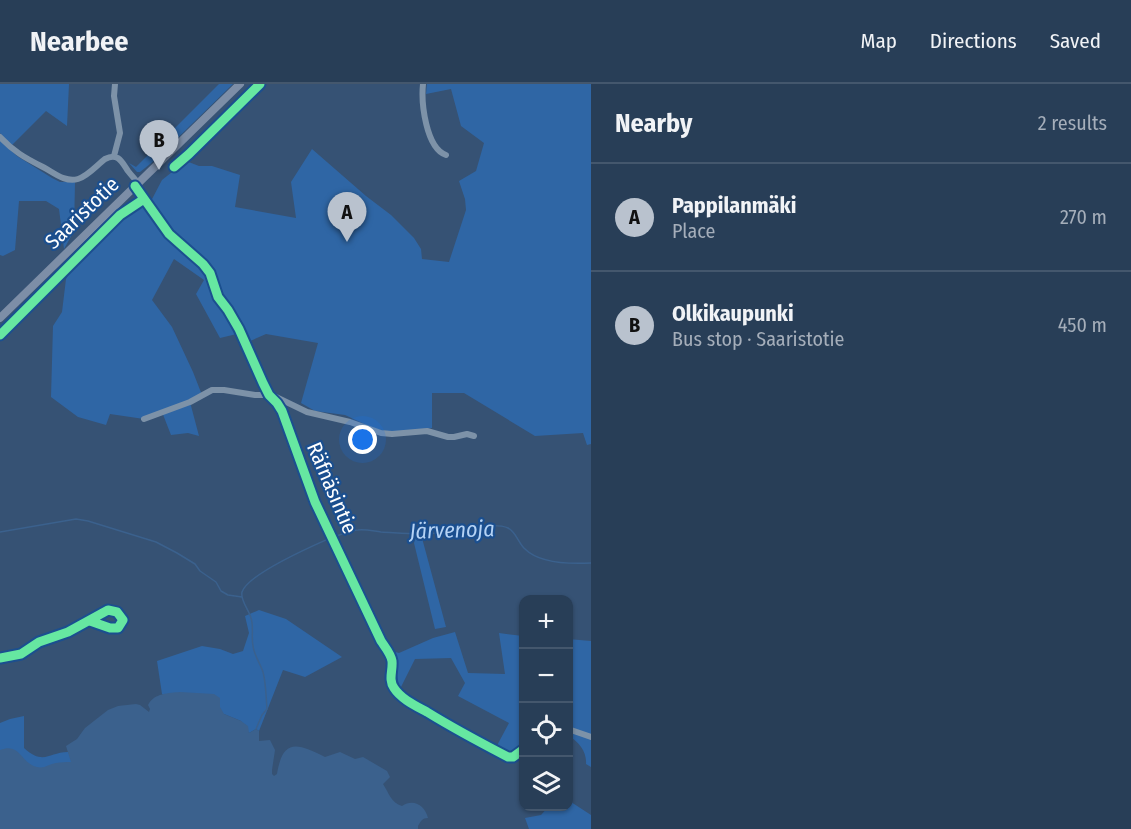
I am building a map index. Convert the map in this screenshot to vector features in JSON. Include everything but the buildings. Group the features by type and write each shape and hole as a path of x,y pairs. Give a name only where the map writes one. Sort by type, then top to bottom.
{"main road":[{"name":"Saaristotie","path":"0,318 240,84"}],"street":[{"path":"0,136 27,160 56,175 77,179 105,159 114,156 120,133 114,96 115,84"},
{"path":"423,84 423,107 433,143 441,154 446,155"},
{"name":"Räfnäsintie","path":"114,156 121,160 169,234 210,273 218,297 239,329 269,395 282,411 315,502 381,641 392,658 390,678 393,686 406,699 435,718 508,757 513,757 519,753"},
{"path":"144,419 190,402 212,390 238,391 283,399 307,412 350,422 381,433 427,431 448,437 467,434 474,436"},
{"path":"0,658 21,654 39,642 68,632 108,610 117,612 123,620 118,628 110,628 90,621"},
{"path":"573,731 591,737"}],"shaded area":[{"path":"0,84 69,84 67,126 46,111 11,146 0,133"},
{"path":"219,84 233,84 155,160 137,172 129,163 136,167"},
{"path":"427,84 591,84 591,444 587,445 583,433 535,436 464,393 432,393 432,428 402,432 373,428 345,415 315,411 301,403 318,343 266,334 248,342 245,332 220,338 196,294 204,280 174,259 152,300 172,327 202,395 190,402 199,436 188,433 171,435 162,412 144,419 110,414 106,425 78,417 51,397 53,326 62,312 66,279 71,269 108,231 151,201 162,180 186,161 240,175 235,207 296,218 291,182 312,149 391,215 414,238 421,249 422,259 449,262 466,210 459,181 476,171 484,143 461,126 451,89 426,94"},
{"path":"0,140 17,156 52,178 60,182 75,182 74,231 64,249 59,209 46,201 19,201 15,250 3,256 0,255"},
{"path":"419,535 422,538 446,627 435,629 414,543 416,536"},
{"path":"259,610 286,619 342,657 305,677 283,670 259,731 256,729 249,733 241,721 224,714 171,701 162,694 157,661 202,646 233,654 243,651 249,633 245,616"},
{"path":"455,632 468,673 505,674 499,633 519,636 519,758 514,761 493,753 509,723 458,696 465,683 451,658 415,659 400,689 394,680 392,651 399,653 433,638"},
{"path":"573,639 591,641 591,767 586,764 582,748 573,739"},
{"path":"180,692 214,694 220,698 220,707 224,714 248,726 249,733 256,729 259,731 259,741 270,740 275,750 272,770 274,776 277,774 283,754 293,747 307,749 325,757 340,752 355,759 363,757 387,771 390,777 383,784 395,803 402,806 411,803 418,804 428,818 422,820 418,829 0,829 0,750 12,749 31,765 40,767 71,762 66,746 77,739 85,728 108,710 118,706 136,704 149,712 148,705 154,698 162,694"},
{"path":"24,716 24,748 42,757 68,752 78,772 0,787 0,723"},
{"path":"573,803 591,815 591,829 529,829 525,818 541,815 544,811 573,811"}],"waterway":[{"path":"0,532 76,519 88,521 156,542 195,564 200,571 216,582 221,591 228,595 242,597"},
{"name":"Järvenoja","path":"336,536 361,530 429,534 502,526 511,530 525,549 539,558 566,563 591,563"},
{"name":"Järvenoja","path":"256,729 267,709 265,685 263,672 252,642 252,621 242,598 242,592 255,577 267,569 328,539"}],"cycle path":[{"path":"174,167 260,84"},
{"path":"135,186 169,234 210,273 218,297 239,329 269,395 282,411 315,502 390,656 391,681 394,688 414,705 508,757 513,757 519,753"},
{"path":"0,335 120,215 144,199"},
{"path":"0,658 21,654 39,642 68,632 108,610 117,612 123,620 118,628 110,628 90,621"}],"place":[{"name":"Olkikaupunki","path":"159,170"},
{"name":"Pappilanmäki","path":"347,242"}]}
